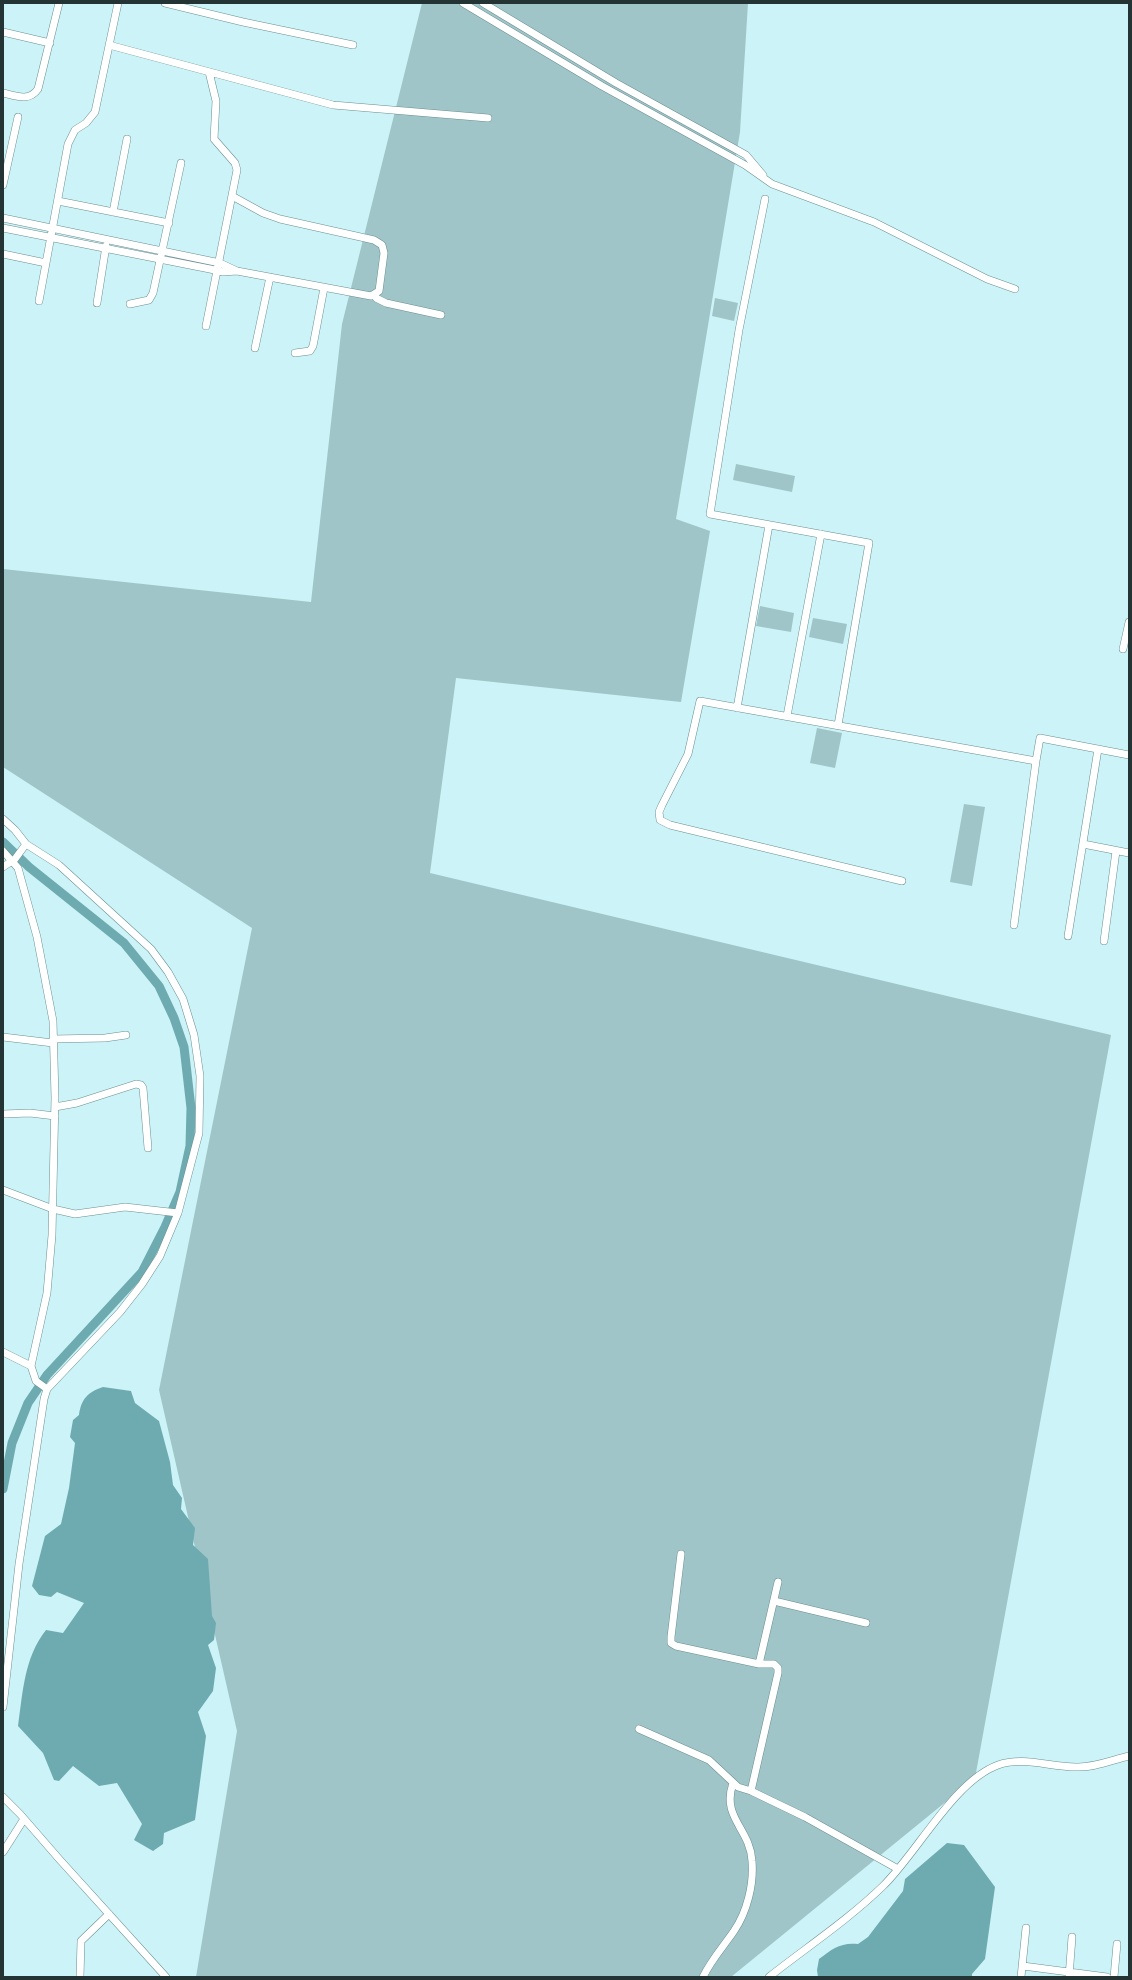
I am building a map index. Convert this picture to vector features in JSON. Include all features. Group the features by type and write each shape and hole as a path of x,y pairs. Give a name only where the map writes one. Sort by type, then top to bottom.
{"street":[{"path":"3,93 28,97 34,94 38,89 59,3"},
{"path":"38,301 68,144 75,130 86,123 94,112 118,3"},
{"path":"165,3 243,22 353,45"},
{"path":"463,3 602,86 744,165 772,184 874,222 986,279 1015,290"},
{"path":"483,3 616,83 746,155 772,184"},
{"path":"3,32 50,43"},
{"path":"109,45 333,105 488,118"},
{"path":"206,326 220,263 236,170 235,163 214,139 216,101 209,72"},
{"path":"3,185 18,117"},
{"path":"113,212 127,139"},
{"path":"130,304 149,300 153,294 181,163"},
{"path":"3,228 217,271 237,271 365,296 375,294 379,291 384,253 382,245 365,237 280,219 263,213 232,196"},
{"path":"765,199 739,330 710,514 869,543 838,725"},
{"path":"58,201 169,223"},
{"path":"3,218 220,263 237,271"},
{"path":"97,303 108,240"},
{"path":"3,254 46,263"},
{"path":"255,348 270,277"},
{"path":"295,352 310,351 313,346 324,288"},
{"path":"375,294 376,298 386,302 441,314"},
{"path":"737,708 769,525"},
{"path":"787,716 821,534"},
{"path":"1123,649 1129,622"},
{"path":"902,881 670,825 660,820 659,812 688,754 700,701 1036,761"},
{"path":"1014,925 1040,738 1129,755"},
{"path":"1068,936 1098,749"},
{"path":"3,819 15,830 26,844 59,864 151,949 168,972 183,999 194,1035 200,1076 199,1133 160,1256 142,1284 120,1312 45,1388 19,1564 3,1706"},
{"path":"3,867 13,860 26,844"},
{"path":"1083,844 1129,853"},
{"path":"3,851 13,860 18,868 37,937 52,1021 55,1107 53,1209 47,1293 31,1366 36,1381 45,1388"},
{"path":"1104,941 1116,851"},
{"path":"3,1037 53,1041 105,1038 126,1035"},
{"path":"55,1107 77,1103 136,1084 141,1085 148,1148"},
{"path":"3,1114 30,1113 55,1116"},
{"path":"3,1190 53,1209 75,1214 125,1207 173,1213"},
{"path":"3,1352 31,1366"},
{"path":"681,1554 671,1643 676,1646 759,1664 774,1664 778,1668 751,1791"},
{"path":"759,1664 778,1582"},
{"path":"774,1601 866,1623"},
{"path":"640,1729 709,1760 738,1787 751,1791 805,1817 898,1869"},
{"path":"769,1977 830,1932 882,1887 963,1789 991,1768 1006,1762 1018,1761 1077,1768 1129,1756"},
{"path":"703,1977 716,1953 740,1920 750,1887 752,1861 750,1849 730,1808 730,1794 733,1783"},
{"path":"3,1797 166,1977"},
{"path":"3,1852 24,1819"},
{"path":"80,1977 81,1941 109,1914"},
{"path":"1021,1977 1026,1928"},
{"path":"1069,1975 1072,1937"},
{"path":"1114,1977 1117,1944"},
{"path":"1022,1966 1069,1975 1107,1977"}],"green space":[{"path":"422,3 748,3 740,132 676,519 710,531 681,702 456,678 430,873 1111,1035 975,1778 731,1977 196,1977 237,1731 159,1390 252,928 3,767 3,569 311,602 342,324"},
{"path":"715,298 738,303 734,321 712,316"},
{"path":"736,464 795,476 792,492 733,480"},
{"path":"760,606 794,613 791,632 756,626"},
{"path":"813,618 847,624 843,644 809,637"},
{"path":"817,728 842,733 835,768 810,763"},
{"path":"964,804 985,807 972,886 950,882"}],"water":[{"path":"103,1387 131,1391 135,1403 159,1421 170,1462 173,1485 182,1498 181,1509 195,1528 193,1545 208,1559 212,1616 216,1623 214,1640 208,1645 216,1668 213,1691 198,1712 206,1736 195,1820 164,1833 163,1844 153,1851 134,1840 142,1824 117,1783 99,1786 73,1766 59,1781 54,1780 43,1753 18,1726 23,1688 33,1652 46,1630 63,1633 84,1603 57,1592 51,1597 39,1595 32,1586 45,1536 61,1524 69,1488 75,1443 70,1437 73,1420 79,1415 81,1405 86,1397 93,1391"},
{"path":"947,1843 964,1845 995,1887 985,1959 972,1974 972,1977 818,1977 817,1970 819,1959 837,1947 847,1944 858,1944 868,1937 903,1891 905,1879"}],"waterway":[{"path":"3,842 29,867 124,943 159,986 174,1018 184,1047 191,1108 190,1146 180,1192 165,1227 142,1272 47,1375 28,1403 12,1443 3,1489"}]}
